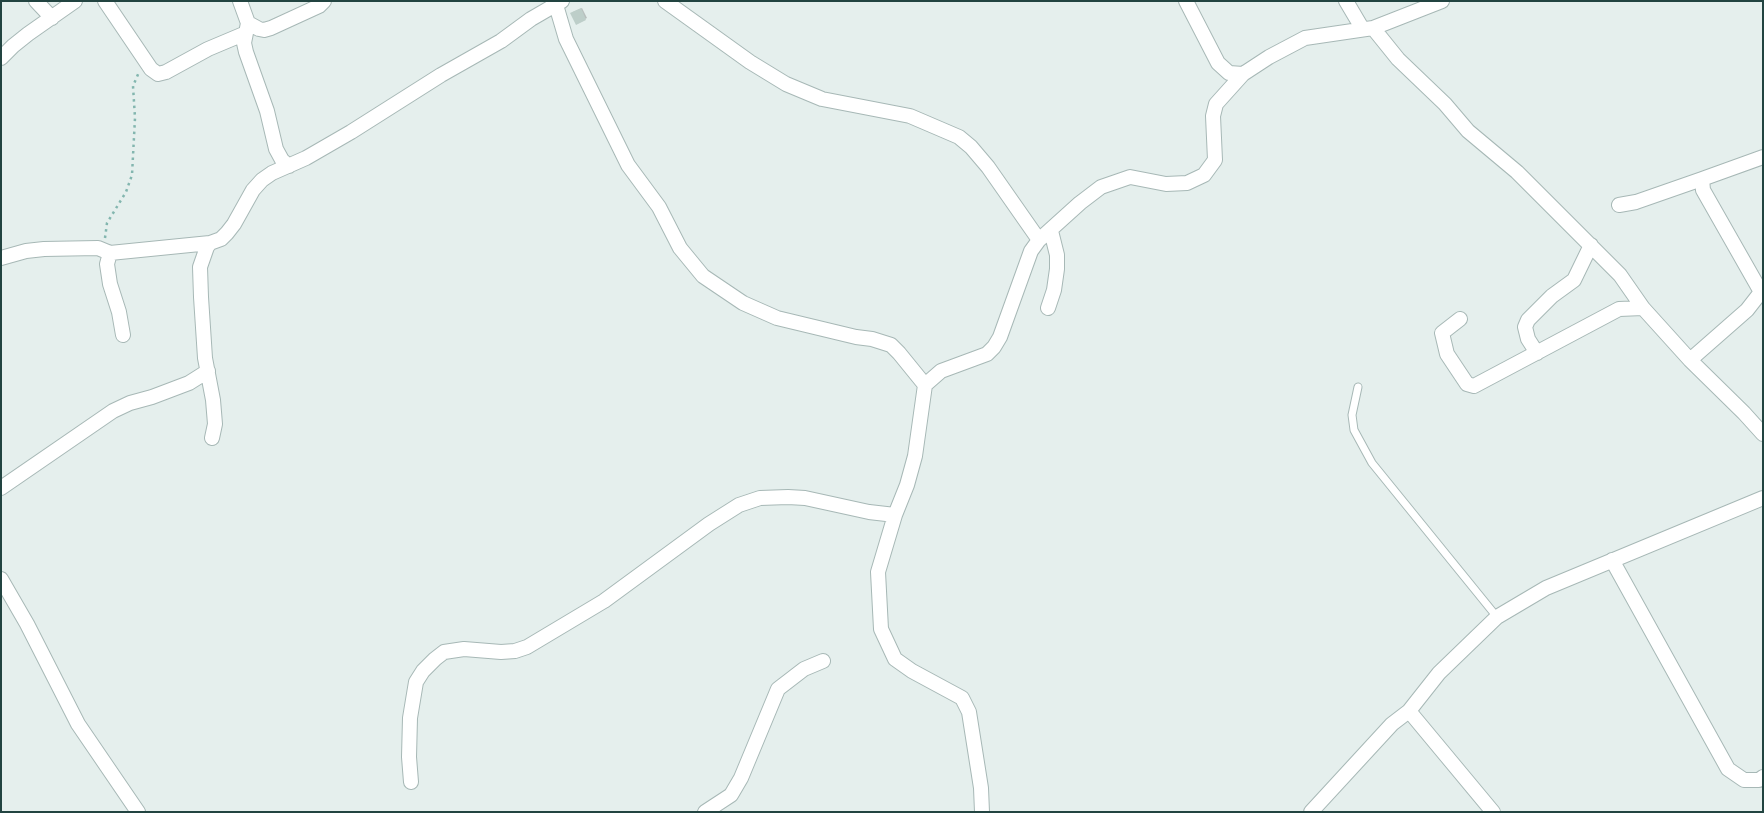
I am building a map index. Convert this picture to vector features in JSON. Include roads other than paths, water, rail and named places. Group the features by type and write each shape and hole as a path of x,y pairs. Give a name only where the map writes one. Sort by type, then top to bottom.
{"street":[{"path":"36,1 52,18"},
{"path":"1,58 20,40 75,1"},
{"path":"105,1 146,63 158,74 247,28 264,30 271,28 319,6 324,1"},
{"path":"240,1 247,28 244,43 246,52 276,148 282,160 289,166"},
{"path":"665,1 750,62 786,84 822,99 910,116 959,137 971,147 993,173 1039,240"},
{"path":"1186,1 1218,63 1228,72 1243,74"},
{"path":"1346,1 1367,28 1445,104 1468,131 1517,172 1620,275 1643,308 1690,360 1763,434"},
{"path":"982,812 981,788 969,712 962,698 912,671 896,659 881,629 878,572 895,515 907,485 914,456 925,384 942,371 987,354 994,348 1000,337 1031,251 1039,240 1101,187 1130,177 1166,184 1187,183 1204,175 1215,160 1214,116 1216,104 1243,74 1269,56 1306,38 1367,28 1442,1"},
{"path":"1,258 26,251 44,249 106,251 210,243 221,239 234,224 253,190 272,173 306,158 369,121 559,3 566,39 628,165 659,207 680,248 703,276 743,303 777,318 856,337 872,338 891,345 925,384"},
{"path":"1619,205 1636,202 1763,157"},
{"path":"1690,360 1747,310 1761,292 1702,190 1702,179"},
{"path":"1048,308 1054,290 1057,269 1057,255 1051,231"},
{"path":"210,243 206,247 200,267 205,358 213,400 214,424 212,438"},
{"path":"1537,353 1528,339 1525,327 1528,320 1552,296 1574,280 1591,245"},
{"path":"106,251 110,284 119,312 123,335"},
{"path":"1460,319 1442,333 1447,354 1466,384 1474,386 1619,309 1643,308"},
{"path":"1,488 113,411 130,403 189,383 208,371"},
{"path":"411,782 409,757 410,718 416,682 423,671 444,652 464,649 501,652 516,651 527,647 604,601 708,524 739,505 760,498 805,498 869,512 895,515"},
{"path":"1311,812 1392,724 1409,711 1439,672 1497,617 1546,588 1763,498"},
{"path":"1612,560 1728,769 1744,780 1759,780 1763,777"},
{"path":"1,579 27,624 78,724 138,812"},
{"path":"705,812 731,795 741,778 778,689 804,669 824,661"},
{"path":"1409,711 1493,812"}],"lane":[{"path":"1358,386 1352,415 1354,430 1372,463 1497,617"}]}
